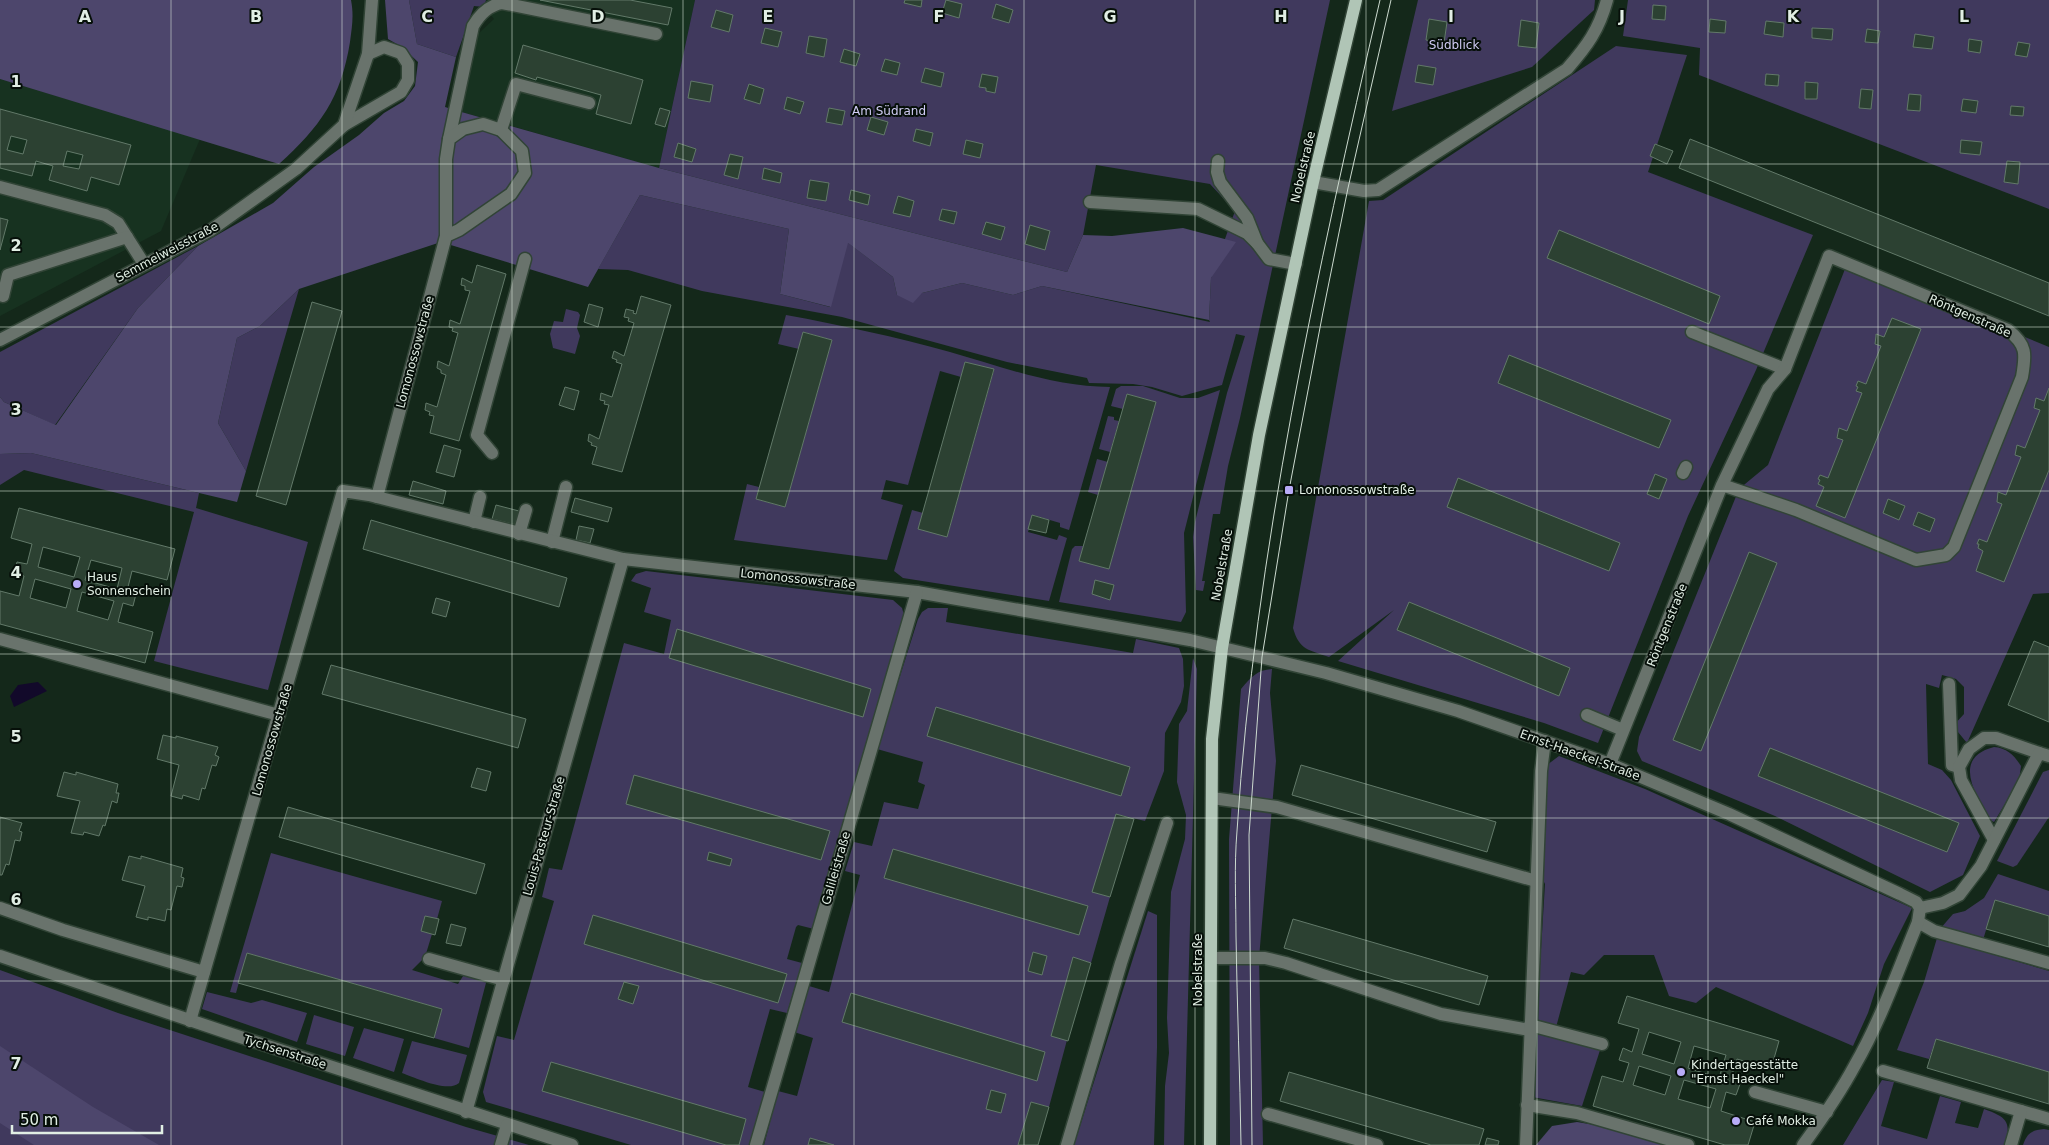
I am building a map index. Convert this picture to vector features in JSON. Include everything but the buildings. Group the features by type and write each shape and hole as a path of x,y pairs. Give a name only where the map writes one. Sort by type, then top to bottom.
{"main road":[{"name":"Nobelstraße","path":"1210,1145 1212,739 1222,648 1259,435 1313,182 1356,0"}],"street":[{"name":"Semmelweisstraße","path":"344,125 368,54 372,0"},
{"path":"1313,182 1364,191 1378,190 1567,69 1590,42 1602,20 1607,0"},
{"name":"Lomonossowstraße","path":"377,497 446,236 446,158 473,26 480,14 493,5 502,3 656,34"},
{"name":"Semmelweisstraße","path":"0,340 211,230 296,169 344,125 401,92 408,80 408,64 401,53 384,47 368,54"},
{"path":"501,130 516,84 589,103"},
{"path":"446,236 459,230 511,194 525,173 522,150 501,130 483,124 463,129 449,139"},
{"path":"1218,160 1217,172 1220,182 1247,218 1257,242 1269,259 1296,264"},
{"path":"0,187 105,215 118,223 144,264"},
{"path":"1090,202 1198,209 1247,234 1257,242"},
{"path":"3,296 8,275 127,237"},
{"name":"Röntgenstraße","path":"1610,764 1722,485 1768,389 1785,369 1829,256 2008,330 2018,338 2024,348 2022,377 1954,547 1946,555 1916,560 1796,510 1739,489 1722,485"},
{"path":"492,453 477,436 525,259"},
{"path":"1692,332 1785,369"},
{"path":"552,542 566,487"},
{"name":"Lomonossowstraße","path":"192,1015 343,491 377,497 623,560 917,592 1126,628 1222,648"},
{"path":"474,522 480,497"},
{"path":"519,534 526,510"},
{"name":"Louis-Pasteur-Straße","path":"466,1112 623,560"},
{"name":"Galileistraße","path":"756,1145 917,592"},
{"path":"0,639 279,715"},
{"name":"Ernst-Haeckel-Straße","path":"1222,648 1372,686 1458,711 1610,764 1729,814 1900,894 1916,902 1920,908"},
{"path":"1949,684 1952,765 1959,767"},
{"path":"1586,716 1623,730"},
{"path":"1803,1145 1827,1112 1860,1056 1882,1010 1918,922 1920,908 1943,903 1958,895 1981,866 2044,754 1996,738 1984,738 1970,749 1959,767 1961,780 1994,840"},
{"path":"1526,1145 1541,771 1545,741"},
{"path":"1212,798 1277,806 1536,882"},
{"path":"1067,1145 1121,963 1167,823"},
{"path":"0,908 63,930 204,972"},
{"path":"1918,922 1934,931 2049,962"},
{"name":"Tychsenstraße","path":"0,956 192,1015 466,1112 572,1145"},
{"path":"1212,958 1264,958 1286,963 1441,1014 1530,1027 1602,1044"},
{"path":"429,959 504,980"},
{"path":"1883,1071 2049,1118"},
{"path":"1755,1092 1827,1112"},
{"path":"1527,1105 1577,1113 1688,1145"},
{"path":"2011,1145 2021,1111"},
{"path":"1268,1114 1377,1145"},
{"path":"501,1145 507,1125"}],"shaded area":[{"path":"0,0 351,0 352,21 346,62 334,95 317,124 279,164 0,79"},
{"path":"385,0 409,0 417,44 456,57 445,107 458,111 659,168 1067,272 1083,235 1112,236 1183,228 1236,242 1211,278 1209,320 1042,286 1013,295 962,283 922,293 913,303 897,295 893,277 848,243 831,307 780,294 789,229 640,195 588,287 441,242 299,289 260,326 237,338 218,423 246,471 237,502 31,453 0,454 0,397 4,402 56,425 138,308 198,246 273,203 314,167 359,135 384,113 404,101 415,86 418,62 402,47 388,39"},
{"path":"486,0 695,0 659,168 462,112 478,34 494,19 484,7"},
{"path":"0,79 200,139 161,231 0,316"},
{"path":"38,682 47,691 14,707 10,696 18,685"},
{"path":"0,1046 93,1107 159,1145 34,1145 0,1123"},
{"path":"1577,1122 1607,1127 1663,1145 1536,1145 1552,1126"}],"green space":[{"path":"409,0 486,0 484,7 474,6 456,57 417,44"},
{"name":"Am Südrand","path":"695,0 1330,0 1228,466 1220,514 1213,514 1202,581 1205,581 1203,591 1196,590 1193,537 1195,522 1227,393 1245,336 1236,334 1222,385 1182,396 1152,387 1133,384 1089,383 1087,378 1007,362 842,317 702,291 628,270 598,269 640,195 789,229 780,294 830,307 847,242 893,277 897,295 922,293 962,283 1013,295 1042,286 1210,322 1211,278 1235,211 1210,184 1096,165 1083,235 1067,272 659,168"},
{"name":"Südblick","path":"1418,0 1595,0 1594,10 1532,67 1392,111"},
{"path":"1628,0 2049,0 2049,209 1699,75 1700,48 1623,36"},
{"path":"1616,46 1687,55 1648,172 1813,235 1756,370 1688,516 1598,743 1544,723 1338,661 1394,610 1329,657 1310,651 1302,645 1298,641 1293,628 1369,201 1383,200"},
{"path":"198,246 138,308 55,425 4,402 0,397 0,352"},
{"path":"1847,264 2049,347 2049,593 2033,594 1967,743 1953,726 1964,714 1964,687 1956,679 1942,675 1939,688 1926,684 1928,764 1942,770 1951,780 1980,836 1963,875 1930,892 1775,816 1642,761 1637,751 1639,737 1739,489 1768,465"},
{"path":"299,289 246,471 218,423 237,338 260,326"},
{"path":"566,309 578,312 580,315 577,328 580,336 575,354 553,348 550,334 554,321 563,322"},
{"path":"786,315 909,341 1049,380 1070,384 1110,387 1069,530 1060,527 1060,523 1033,515 1028,532 1057,540 1059,535 1067,538 1049,601 903,578 894,571 912,510 923,513 947,537 994,370 965,362 961,377 940,371 908,485 886,480 881,499 903,505 887,560 734,540 747,484 759,487 756,499 785,507 832,340 804,332 799,349 778,344"},
{"path":"1121,386 1143,386 1180,398 1198,398 1220,390 1184,533 1186,612 1181,622 1059,602 1072,549 1075,546 1083,546 1080,561 1109,569 1156,402 1127,394 1123,409 1111,406 1116,389"},
{"path":"1108,416 1114,417 1114,420 1119,421 1110,452 1099,449"},
{"path":"31,453 199,493 196,508 308,542 268,690 154,661 194,512 24,470 0,485 0,454"},
{"path":"1097,459 1108,462 1098,495 1088,492"},
{"path":"646,571 893,600 902,608 904,615 814,929 798,925 796,927 787,959 802,963 787,1013 770,1009 748,1087 765,1092 751,1145 631,1145 486,1102 483,1092 497,1036 514,1040 554,901 542,897 549,868 562,870 624,643 664,654 671,620 644,612 651,588 631,581 636,574"},
{"path":"928,608 948,608 946,622 1133,653 1136,639 1179,648 1183,659 1184,686 1181,702 1165,733 1164,771 1145,821 1116,814 1093,892 1110,897 1091,963 1073,958 1051,1036 1067,1040 1049,1107 1031,1102 1018,1145 764,1145 778,1091 797,1096 813,1038 794,1032 809,986 829,992 860,875 845,871 854,842 872,846 884,802 918,809 925,785 918,782 923,762 877,749 918,619 922,612"},
{"path":"1193,658 1197,669 1184,1145 1164,1145 1165,1086 1169,1053 1167,1018 1171,892 1185,839 1186,815 1177,782 1179,724 1187,711"},
{"path":"1272,669 1270,693 1276,761 1259,958 1263,1145 1230,1145 1229,839 1241,689 1255,675"},
{"path":"1994,747 2010,753 2021,766 2019,781 1994,822 1990,820 1974,789 1970,768 1973,760 1981,752"},
{"path":"1559,756 1645,789 1912,908 1884,964 1868,1013 1853,1046 1716,987 1696,1003 1669,996 1654,955 1604,955 1584,975 1571,972 1555,1031 1602,1044 1582,1106 1532,1097 1545,884 1543,880 1547,765"},
{"path":"2049,770 2049,817 2017,865 2013,867 1997,861 2043,772"},
{"path":"271,853 442,901 437,919 425,916 421,931 432,934 425,957 412,970 458,984 465,973 487,979 469,1048 434,1038 442,1009 247,953 236,993 230,992"},
{"path":"1998,874 2049,891 2049,916 1995,900 1983,940 1940,929 1953,914 1965,911 1984,898"},
{"path":"1148,911 1157,915 1157,1047 1154,1145 1074,1145"},
{"path":"1937,938 2049,971 2049,1072 1936,1039 1929,1059 1897,1050 1924,982"},
{"path":"0,970 118,1013 466,1127 529,1145 0,1145"},
{"path":"207,992 251,1003 262,1000 307,1013 297,1042 202,1009"},
{"path":"314,1015 354,1027 345,1056 306,1044"},
{"path":"364,1028 404,1039 394,1072 353,1058"},
{"path":"412,1041 467,1055 459,1083 454,1086 440,1086 402,1073"},
{"path":"1882,1080 1894,1082 1881,1126 1927,1139 1940,1096 1961,1102 1955,1123 1978,1128 1984,1109 2002,1118 2008,1130 2005,1145 1843,1145"},
{"path":"2044,1129 2049,1130 2049,1145 2023,1145 2030,1133"}],"tram line":[{"path":"1241,1145 1235,884 1237,831 1246,726 1258,621 1274,517 1312,309 1380,0"},
{"path":"1252,1145 1249,835 1262,657 1289,490 1323,312 1348,188 1391,0"}],"place":[{"name":"Lomonossowstraße","path":"1289,490"},
{"name":"Haus Sonnenschein","path":"77,584"},
{"name":"Kindertagesstätte \"Ernst Haeckel\"","path":"1681,1072"},
{"name":"Café Mokka","path":"1736,1121"}]}
